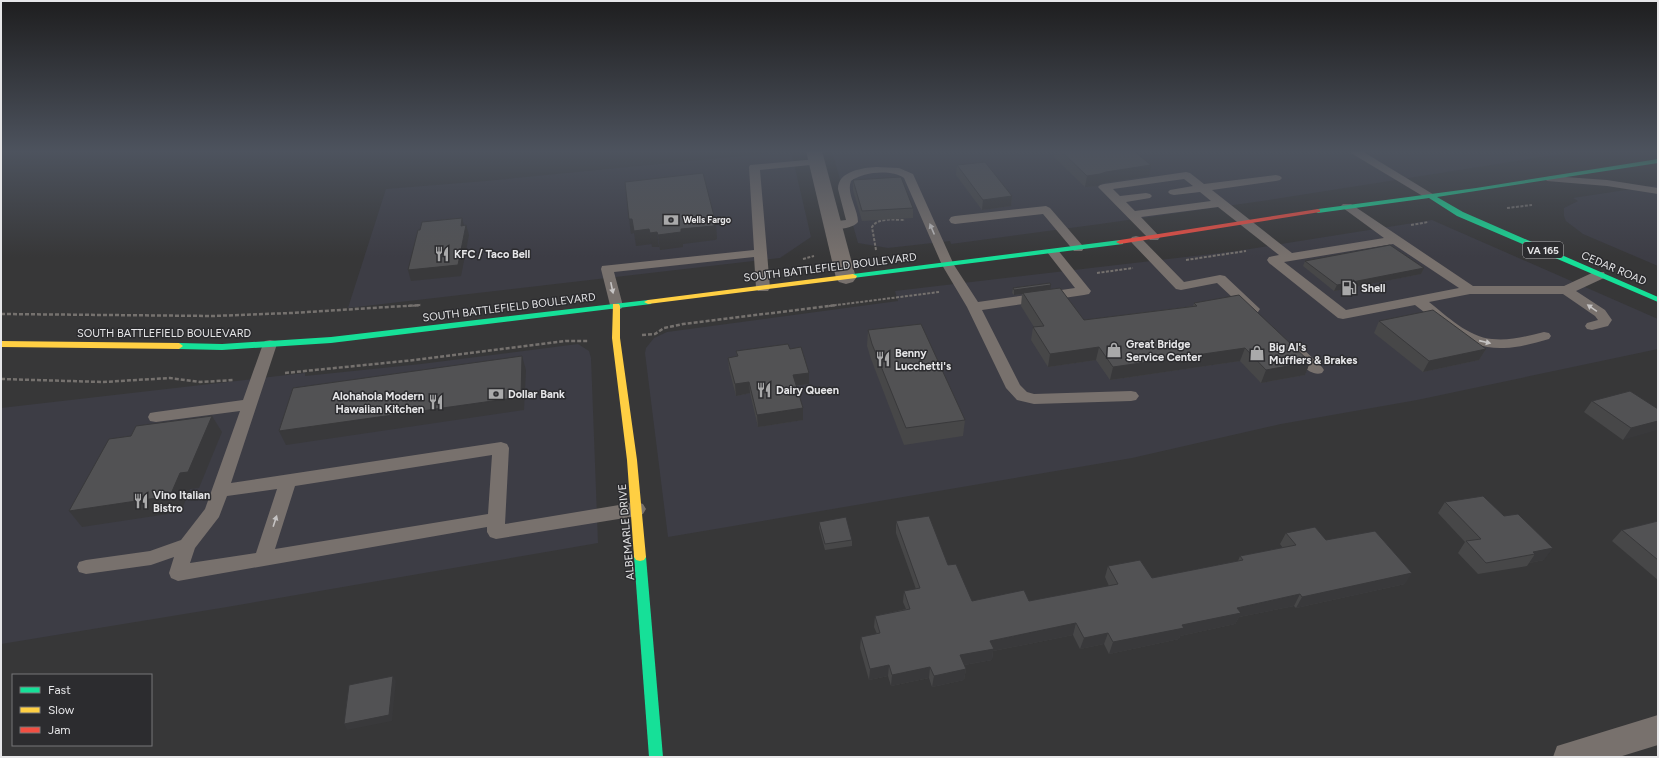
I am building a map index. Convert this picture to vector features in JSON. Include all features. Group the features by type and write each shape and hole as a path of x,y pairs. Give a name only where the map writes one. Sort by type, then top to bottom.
{"main road":[{"name":"SOUTH BATTLEFIELD BOULEVARD","path":"1,344 222,347 338,339 1053,252 1347,206 1493,186"},
{"name":"CEDAR ROAD","path":"1430,196 1460,214 1658,300"},
{"name":"ALBEMARLE DRIVE","path":"616,306 616,338 632,460 656,757"}],"street":[{"path":"823,186 846,278"},
{"path":"1569,757 1658,730"}],"lane":[{"path":"756,186 764,288"},
{"path":"833,225 852,222 853,216 844,186"},
{"path":"914,186 948,265 974,307 1014,388 1022,396 1034,399 1131,396"},
{"path":"1108,186 1104,187 1154,236"},
{"path":"1174,192 1214,186"},
{"path":"1414,186 1430,196"},
{"path":"1627,186 1658,191"},
{"path":"1202,188 1289,257"},
{"path":"1117,200 1146,196"},
{"path":"1132,215 1220,203"},
{"path":"1347,206 1381,231 1470,290"},
{"path":"955,220 1046,210 1078,248"},
{"path":"1136,240 1181,286 1220,279 1260,316"},
{"path":"1395,240 1273,260 1343,315 1470,290 1566,290 1600,275"},
{"path":"974,307 1084,291 1053,252"},
{"path":"616,306 607,269 761,253"},
{"path":"1566,290 1600,313 1605,320 1603,323 1592,326"},
{"path":"1417,300 1470,338 1482,342 1505,344 1544,336"},
{"path":"1283,338 1318,370"},
{"path":"270,344 213,512 187,545 178,573 497,519"},
{"path":"156,417 250,404"},
{"path":"221,491 501,448 496,532 636,509"},
{"path":"263,558 288,481"},
{"path":"86,567 151,558 187,545"}],"path":[{"path":"876,250 872,227 874,224 879,221 928,218"},
{"path":"1381,231 1433,221"},
{"path":"1072,276 1276,247"},
{"path":"1,379 103,382 170,378 200,382 415,360 566,341 583,342 655,334 664,328 683,324 963,289"}],"shaded area":[{"path":"419,186 799,186 811,237 780,258 348,308 386,189"},
{"path":"842,186 1355,186 1269,200 951,244 950,241 888,248 858,243"},
{"path":"1649,186 1658,186 1658,266 1583,234 1566,221 1564,216 1564,208 1578,201 1573,198"},
{"path":"1432,220 1658,319 1658,349 1417,400 1281,424 1132,458 668,537 645,353 646,348 654,338 667,332 898,301 895,291 1237,251"},
{"path":"578,344 589,351 591,358 598,543 227,607 1,644 1,408 305,373 305,376 421,364"}],"building":[{"name":"Wells Fargo","path":"625,186 706,186 716,224 713,226 681,229 681,232 658,235 657,232 650,233 649,229 634,231 632,219 629,219"},
{"path":"855,186 905,186 913,208 862,211"},
{"path":"973,186 1004,186 1012,196 983,200"},
{"name":"KFC / Taco Bell","path":"462,218 461,226 466,225 458,265 408,270 418,230 420,230 422,222"},
{"path":"1390,245 1424,268 1337,285 1305,261"},
{"path":"1050,283 1051,285 1014,290 1013,288"},
{"path":"1060,288 1084,320 1197,306 1194,303 1239,295 1310,362 1266,370 1245,348 1113,367 1099,347 1050,354 1033,327 1044,326 1023,293"},
{"path":"1433,310 1486,349 1429,361 1379,321"},
{"path":"921,324 965,420 906,428 872,344 868,330"},
{"name":"Dairy Queen","path":"788,344 790,349 801,347 809,373 793,375 803,408 757,415 749,382 735,384 728,358 738,356 736,351"},
{"path":"522,356 521,397 279,431 293,388"},
{"path":"1630,391 1658,409 1658,421 1631,428 1592,401"},
{"path":"212,416 188,472 180,473 170,496 69,511 109,439 131,436 136,426"},
{"path":"1483,496 1504,516 1518,514 1553,548 1533,552 1535,554 1486,563 1466,541 1481,539 1445,502"},
{"path":"929,516 948,565 956,564 972,601 1024,590 1029,601 1118,584 1108,566 1140,560 1152,578 1243,560 1240,556 1296,545 1286,533 1315,527 1326,540 1375,531 1412,573 1302,597 1300,594 1237,608 1241,613 1182,625 1184,628 1113,642 1108,633 1084,638 1076,623 990,641 994,649 960,655 966,669 934,676 930,667 892,675 889,665 870,669 861,637 880,633 875,616 910,609 904,591 920,588 896,521"},
{"path":"846,517 852,540 825,544 819,522"},
{"path":"1658,521 1658,560 1622,530"},
{"path":"393,676 389,715 344,724 349,685"}],"traffic: fast":[{"path":"1318,211 1499,186"},
{"path":"1430,196 1460,214 1658,300"},
{"path":"853,276 1120,242"},
{"path":"179,346 222,347 331,340 648,302"},
{"path":"640,557 656,757"}],"traffic: slow":[{"path":"648,302 853,276"},
{"path":"616,306 616,338 632,460 640,557"},
{"path":"1,344 179,346"}],"traffic: jam":[{"path":"1120,242 1318,211"}],"place":[{"name":"Wells Fargo","path":"671,220"},
{"name":"KFC / Taco Bell","path":"442,254"},
{"name":"Shell","path":"1349,288"},
{"name":"Great Bridge Service Center","path":"1114,350"},
{"name":"Big Al's Mufflers & Brakes","path":"1257,353"},
{"name":"Benny Lucchetti's","path":"883,359"},
{"name":"Dairy Queen","path":"764,390"},
{"name":"Dollar Bank","path":"496,394"},
{"name":"Alohahola Modern Hawaiian Kitchen","path":"436,402"},
{"name":"Vino Italian Bistro","path":"141,501"}]}
